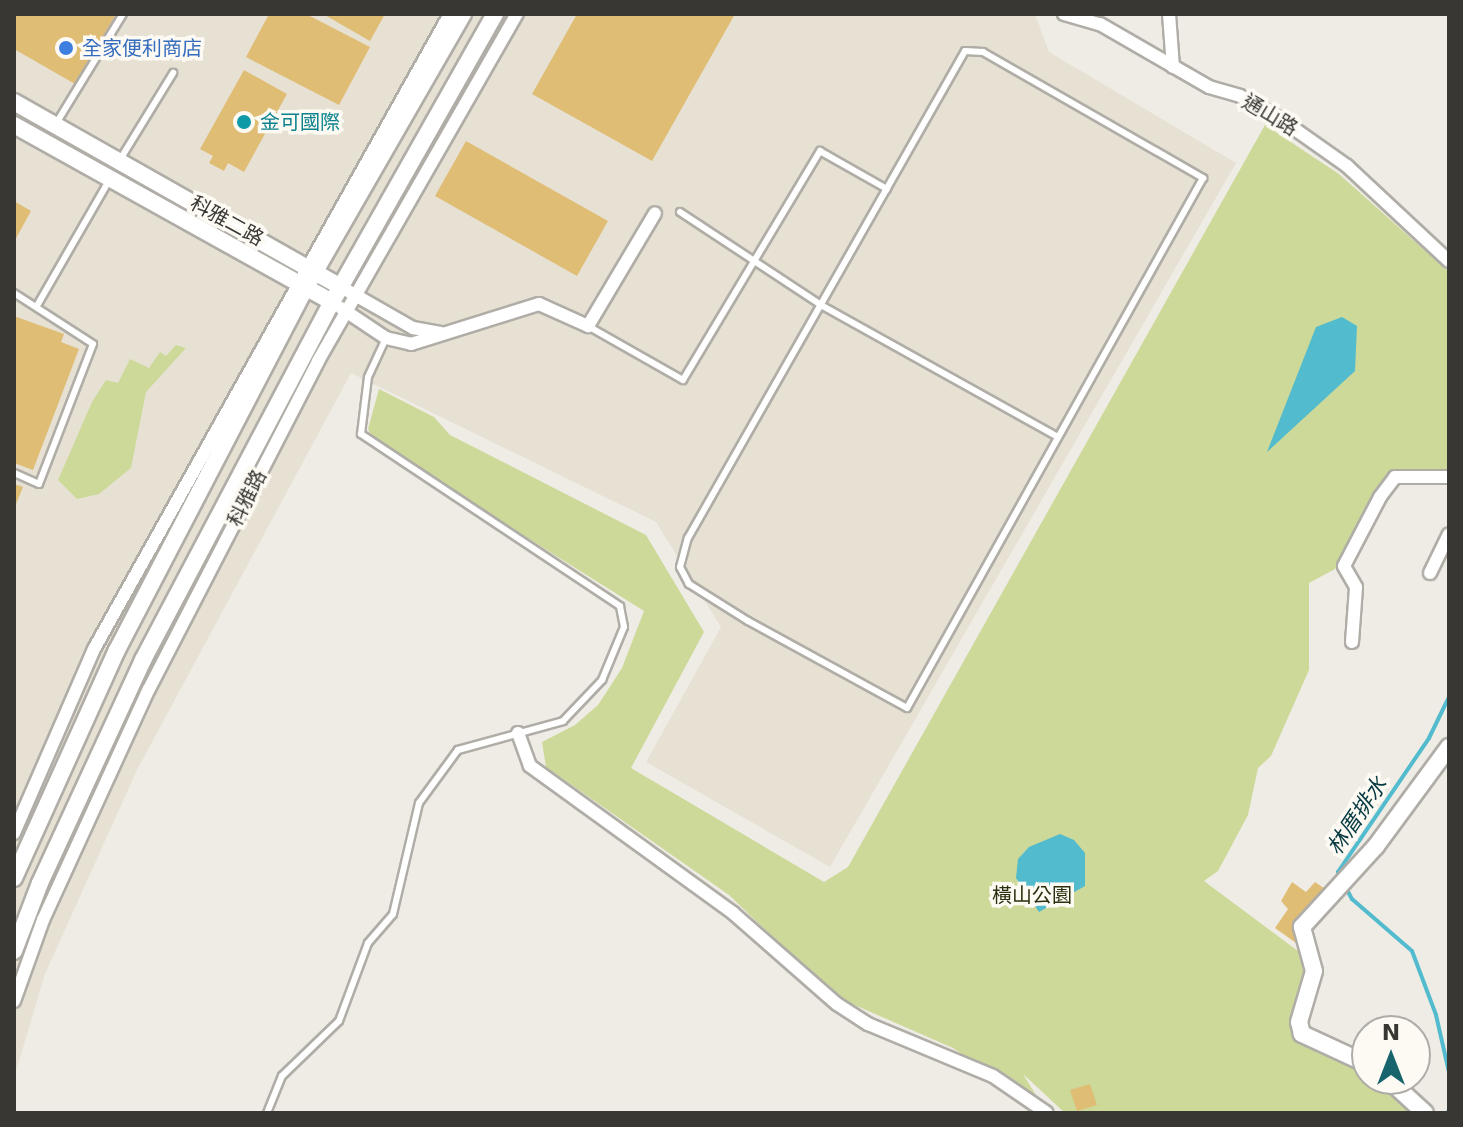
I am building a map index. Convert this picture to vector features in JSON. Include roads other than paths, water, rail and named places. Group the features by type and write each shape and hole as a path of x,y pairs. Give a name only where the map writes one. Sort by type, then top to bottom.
{"street":[{"path":"14,833 94,649 450,14"},
{"path":"310,268 463,14"},
{"name":"科雅路","path":"14,951 40,883 143,660 332,302 495,14"},
{"name":"科雅路","path":"14,1001 43,920 149,689 347,312 517,14"},
{"name":"通山路","path":"1064,14 1100,24 1173,67 1282,120 1347,166 1449,261"},
{"path":"1169,14 1173,67"},
{"name":"科雅二路","path":"14,102 413,328 441,333"},
{"name":"科雅二路","path":"14,125 261,267 301,284 386,338"},
{"path":"386,338 411,344 539,304 588,326 655,213"},
{"path":"14,878 117,650 301,284"},
{"path":"1352,642 1356,587 1344,566 1380,497 1395,477 1449,477"},
{"path":"1430,573 1449,534"},
{"path":"518,733 530,766 733,913 837,1004 868,1024 993,1076 1047,1113"},
{"path":"1351,1057 1310,1039 1299,1022 1314,971 1302,927 1352,874 1449,747"},
{"path":"1405,1095 1425,1113"}],"lane":[{"path":"55,125 123,14"},
{"path":"965,51 983,52 1203,178 907,708 748,621 689,584 680,567 688,538 887,189 965,51"},
{"path":"119,161 173,73"},
{"path":"588,326 683,380 820,151 887,189"},
{"path":"38,304 110,179"},
{"path":"680,212 821,305 1058,437"},
{"path":"14,293 38,304 93,344 39,484 14,473"},
{"path":"267,1113 282,1076 339,1021 368,943 393,914 419,803 458,750 563,721 602,680 624,627 620,606 361,434 368,377 386,338"}],"water":[{"path":"1342,317 1357,326 1355,371 1267,452 1316,327"},
{"path":"1060,834 1074,840 1085,853 1085,886 1039,912 1016,878 1018,859 1029,847"}],"waterway":[{"name":"林厝排水","path":"1341,878 1338,872 1429,738 1449,697"},
{"name":"林厝排水","path":"1345,886 1352,899 1412,951 1436,1015 1449,1072"},
{"name":"林厝排水","path":"1448,1113 1449,1109"}],"place":[{"name":"全家便利商店","path":"66,48"},
{"name":"金可國際","path":"244,122"}],"park label":[{"name":"橫山公園","path":"1032,895"}]}
